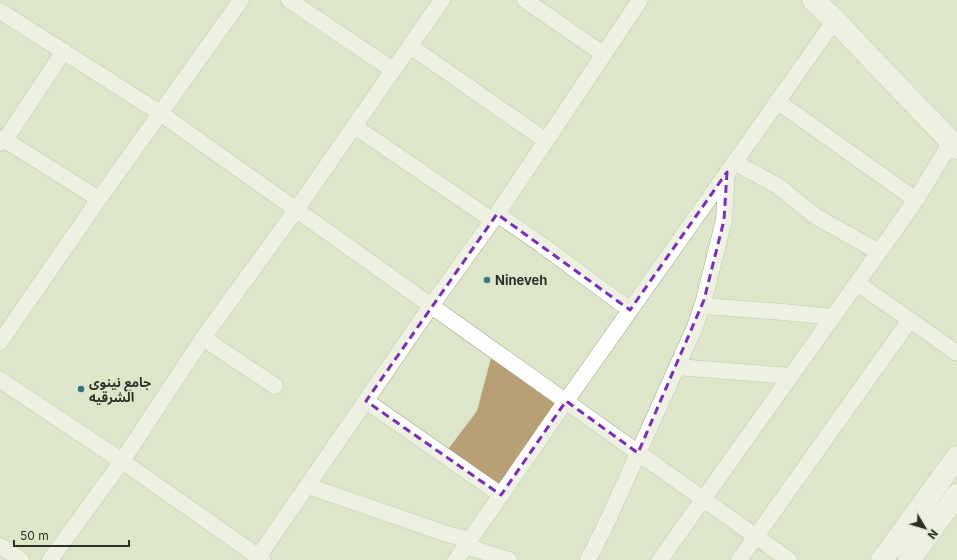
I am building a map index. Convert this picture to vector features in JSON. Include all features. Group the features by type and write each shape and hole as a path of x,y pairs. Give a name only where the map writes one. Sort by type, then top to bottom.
{"main road":[{"path":"813,0 835,20 954,145"},
{"path":"882,560 957,457"},
{"path":"909,560 953,507"}],"street":[{"path":"0,342 99,199 241,0"},
{"path":"289,0 393,70"},
{"path":"50,560 122,461 203,338 296,210 442,0"},
{"path":"525,0 603,54"},
{"path":"0,380 122,461 259,559 431,306 494,217 640,0"},
{"path":"0,11 160,113 789,560"},
{"path":"456,560 566,401 835,20"},
{"path":"410,46 545,140"},
{"path":"64,51 2,141 99,199"},
{"path":"777,101 916,200"},
{"path":"354,126 494,217 542,245 630,310"},
{"path":"660,560 954,145"},
{"path":"731,167 778,186 815,216 879,252"},
{"path":"588,560 607,522 695,327 702,306 724,220 731,167"},
{"path":"857,283 957,354"},
{"path":"702,306 833,317"},
{"path":"739,560 910,320"},
{"path":"203,338 276,386"},
{"path":"677,366 791,376"},
{"path":"366,401 501,495"},
{"path":"308,486 447,534 509,560"},
{"path":"0,546 21,560"}],"highlighted area":[{"path":"727,172 724,220 704,300 638,453 566,401 501,495 366,401 497,214 630,310"}],"shaded area":[{"path":"491,358 560,403 501,487 446,452 477,411"}],"place":[{"name":"Nineveh","path":"487,280"},
{"name":"جامع نينوى الشرقيه","path":"81,389"}]}
